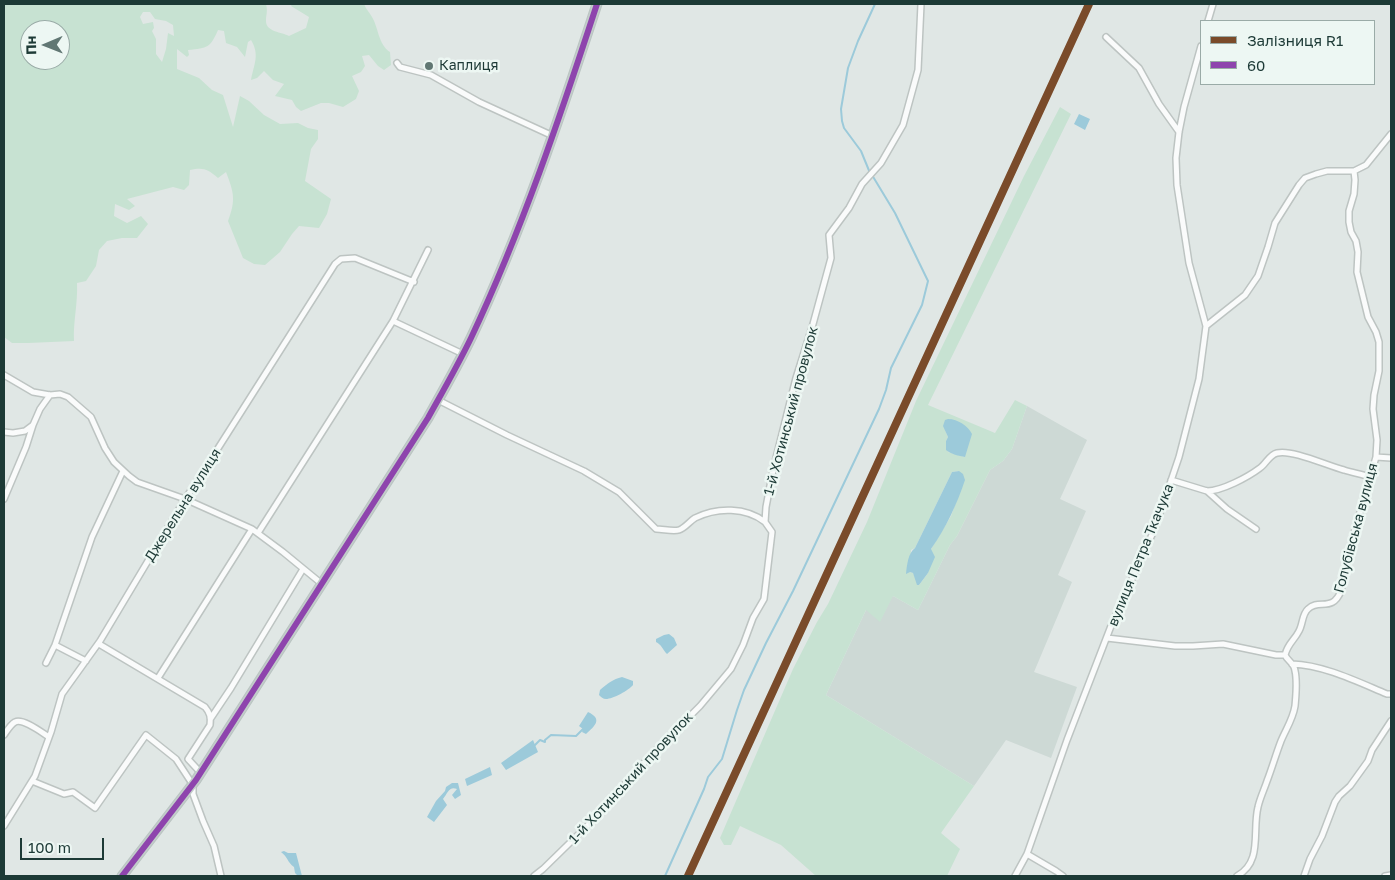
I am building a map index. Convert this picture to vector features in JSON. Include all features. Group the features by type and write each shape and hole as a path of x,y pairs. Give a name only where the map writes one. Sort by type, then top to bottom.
{"highway":[{"path":"122,876 193,785 438,400 492,294 553,136 597,4"}],"street":[{"name":"1-й Хотинський провулок","path":"534,876 588,825 654,752 700,706 731,669 743,645 753,618 764,599 772,532 766,522 766,507 773,470 796,378 831,258 829,234 850,208 862,184 881,163 903,125 918,70 921,4"},
{"path":"1208,20 1213,4"},
{"path":"1106,38 1138,68 1159,104 1179,132"},
{"name":"вулиця Петра Ткачука","path":"1016,876 1027,854 1065,747 1107,638 1154,528 1179,456 1199,378 1206,326 1189,263 1177,185 1176,158 1184,107 1200,54"},
{"path":"397,62 400,67 432,75 479,102 553,136"},
{"path":"1206,326 1246,294 1258,276 1275,223 1299,185 1306,178 1316,174 1327,171 1354,171 1366,165 1391,134"},
{"name":"Голубівська вулиця","path":"1285,655 1287,647 1299,631 1308,609 1314,605 1332,603 1339,596 1354,533 1376,457 1377,440 1373,409 1379,371 1378,342 1376,332 1368,317 1357,272 1358,252 1349,222 1349,211 1354,194 1354,171"},
{"path":"258,533 393,321 414,282 428,250"},
{"name":"Джерельна вулиця","path":"4,826 35,776 62,694 98,644 185,499 335,264 341,258 356,258 414,282"},
{"path":"393,321 463,354"},
{"path":"4,375 33,392 50,395 60,394 68,397 91,416 105,448 114,462 137,482 185,499 252,529 322,584"},
{"path":"4,499 5,492 26,447 40,409 50,395"},
{"path":"438,400 584,471 619,492 656,529 679,530 697,517 725,510 747,512 758,516 766,522"},
{"path":"4,432 25,431 33,425"},
{"path":"1171,480 1207,491 1213,491 1245,478 1276,453 1294,454 1370,477"},
{"path":"1376,457 1391,458"},
{"path":"46,664 55,645 92,537 123,471"},
{"path":"1207,491 1227,509 1256,530"},
{"path":"158,678 252,529"},
{"path":"211,718 303,569"},
{"path":"1107,638 1175,646 1223,644 1276,655 1285,655 1292,664 1296,678 1293,716 1282,739 1257,809 1254,852 1245,874 1237,876"},
{"path":"98,644 158,678 209,711 210,725 188,759 200,772"},
{"path":"55,645 86,661"},
{"path":"1292,664 1306,665 1349,678 1391,694"},
{"path":"1304,876 1335,802 1350,786 1368,761 1372,750 1391,720"},
{"path":"4,736 13,723 19,721 49,737"},
{"path":"32,781 64,794 73,792 95,808 146,735 176,759 193,785 193,794 214,846 221,876"},
{"path":"1027,854 1064,876"},
{"path":"1385,876 1391,874"}],"shaded area":[{"path":"1027,406 1087,440 1060,499 1086,511 1058,575 1072,582 1034,672 1077,687 1051,758 1006,740 974,786 826,695 866,610 893,596 918,610 990,470 1003,461 1012,449"}],"green space":[{"path":"4,4 266,4 267,25 275,31 289,36 306,28 309,17 291,6 292,4 364,4 374,22 383,45 390,52 391,65 384,70 369,55 362,56 365,66 361,72 352,76 359,91 356,99 343,107 321,103 301,111 292,100 275,96 284,84 273,80 264,71 257,78 251,80 256,55 251,40 248,42 245,57 237,47 226,43 224,31 218,30 208,46 188,50 189,55 187,57 177,49 177,69 199,78 212,90 223,95 233,127 240,96 249,101 264,115 280,124 298,123 318,130 318,139 311,149 305,181 331,199 327,214 319,228 299,226 280,252 265,265 254,264 243,258 228,221 233,196 226,172 218,178 205,170 190,170 189,185 184,190 173,187 127,199 135,206 129,210 115,204 114,216 127,223 141,216 148,224 137,238 107,241 99,250 96,266 86,281 77,283 74,341 12,343 4,337","holes":["143,12 150,12 155,19 166,21 173,25 174,36 168,33 162,62 156,54 156,39 152,31 154,28 153,22 143,24 140,17"]},
{"path":"1060,107 1071,114 928,405 995,433 1015,400 1027,406 1012,449 1003,461 990,470 918,610 893,596 880,622 866,610 826,695 974,786 941,833 960,849 947,876 816,876 781,845 740,826 731,845 724,845 720,838 793,669 828,604 867,522 916,401 1024,176","holes":["945,430 965,457 948,452 946,441 948,437","959,471 956,502 951,516 931,549 928,573 919,585 913,573 910,572 911,550 915,548 952,472"]}],"water":[{"path":"1079,114 1090,119 1085,130 1074,124"},
{"path":"948,419 962,423 972,434 965,457 946,450 948,437 943,426 945,420"},
{"path":"959,471 963,474 965,480 962,489 955,507 931,549 935,557 928,573 917,585 913,573 906,574 909,556 915,548 952,472"},
{"path":"669,634 674,638 677,645 667,654 656,642 656,639"},
{"path":"622,677 633,681 633,685 621,694 609,699 604,699 599,695 600,690 605,686 613,680"},
{"path":"588,712 595,717 596,723 586,734 582,732 583,729 579,726"},
{"path":"533,740 538,752 506,770 501,763"},
{"path":"490,767 492,775 467,786 465,779"},
{"path":"452,783 458,783 461,795 455,799 452,795 457,789 452,788 449,791 443,799 447,805 434,822 427,817 446,787"},
{"path":"281,852 296,853 302,876 298,876 295,873 294,867"}],"waterway":[{"path":"870,173 861,151 844,128 841,109 848,68 875,4"},
{"path":"665,876 708,777 722,759 744,690 879,409 891,368 922,305 928,281 895,213 872,175"},
{"path":"535,745 540,740 545,742 551,735 576,736 583,729"}],"rail line":[{"name":"R1","path":"688,876 1089,4"}],"transit line":[{"name":"60","path":"122,876 196,780 428,418 450,378 490,297 524,215 597,4"}],"place":[{"name":"Каплиця","path":"429,66"}]}
